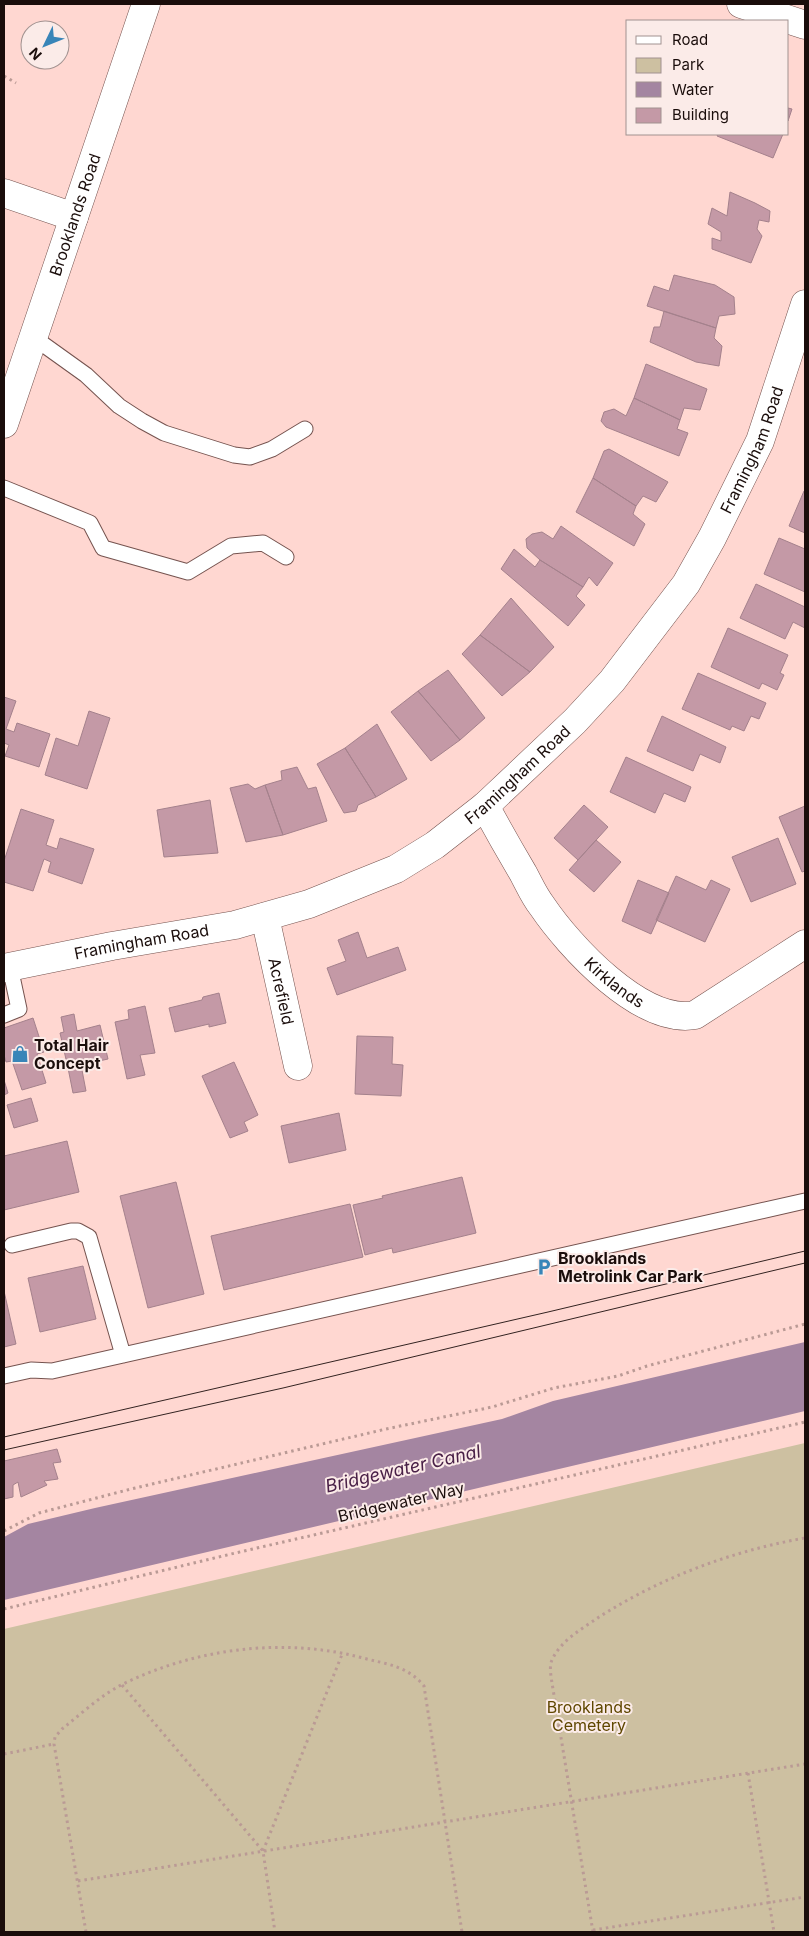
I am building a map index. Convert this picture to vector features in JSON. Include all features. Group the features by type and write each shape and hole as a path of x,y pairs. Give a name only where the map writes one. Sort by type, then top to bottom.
{"street":[{"name":"Brooklands Road","path":"4,424 9,389 33,337 146,4"},
{"path":"741,4 805,25"},
{"path":"4,193 74,217"},
{"name":"Framingham Road","path":"7,968 235,924 309,904 396,869 435,845 485,806 575,721 612,680 686,584 712,538 760,441 805,304"},
{"name":"Kirklands","path":"485,806 541,906 572,944 599,972 647,1006 685,1017 695,1015 805,944"},
{"name":"Acrefield","path":"265,917 298,1066"}],"lane":[{"path":"33,337 86,375 119,406 164,432 234,455 250,457 272,449 305,429"},
{"path":"4,488 90,523 103,548 188,572 231,546 263,543 286,556"},
{"path":"4,1014 20,1009 7,968"},
{"path":"4,1376 31,1370 52,1371 805,1201"},
{"path":"12,1245 71,1231 78,1231 89,1238 123,1355"}],"path":[{"path":"4,76 16,83"},
{"path":"4,1531 38,1514 58,1508 367,1434 492,1407 554,1388 618,1376 805,1324"},
{"name":"Bridgewater Way","path":"4,1609 250,1549 805,1422"},
{"path":"805,1538 724,1558 670,1578 618,1605 574,1633 558,1650 551,1662 552,1683 593,1931 805,1897"},
{"path":"86,1932 54,1744 62,1728 122,1685 188,1660 225,1652 259,1648 298,1647 342,1652 403,1668 416,1676 424,1686 462,1932"},
{"path":"276,1932 263,1851 342,1652"},
{"path":"122,1685 263,1851"},
{"path":"4,1754 54,1744"},
{"path":"78,1881 805,1764"},
{"path":"748,1773 774,1932"}],"green space":[{"name":"Brooklands Cemetery","path":"805,1443 805,1932 4,1932 4,1629"}],"water":[{"name":"Bridgewater Canal","path":"805,1342 805,1411 4,1600 4,1537 28,1524 502,1419 553,1401"}],"building":[{"path":"718,135 783,135 773,158"},
{"path":"730,192 770,211 769,222 759,220 757,229 762,236 751,263 712,249 712,238 721,241 721,232 708,224 712,208 727,216"},
{"path":"674,275 715,285 734,297 735,314 719,316 716,328 647,306 654,286 669,291"},
{"path":"664,311 716,328 714,338 722,346 719,366 696,362 650,342 654,327 660,327"},
{"path":"646,364 707,389 700,410 684,408 680,420 634,398"},
{"path":"634,398 680,420 677,429 688,433 679,456 606,427 601,421 604,412 614,409 626,416"},
{"path":"609,449 668,482 656,502 643,496 636,506 593,478 604,451"},
{"path":"593,478 636,506 633,514 645,524 634,546 576,512"},
{"path":"805,492 805,533 789,526"},
{"path":"561,526 613,563 597,586 589,577 583,587 540,560 527,548 526,539 532,534 542,532 553,539"},
{"path":"779,538 805,549 805,592 764,574"},
{"path":"514,549 535,567 540,560 583,587 576,596 585,605 568,626 501,569"},
{"path":"756,584 805,607 805,628 793,622 785,639 740,618"},
{"path":"511,598 554,647 530,672 480,635"},
{"path":"728,628 788,655 780,673 784,675 777,690 762,683 759,689 711,667"},
{"path":"480,635 530,672 502,696 462,654"},
{"path":"448,670 485,718 460,740 418,691"},
{"path":"698,673 766,703 759,719 751,716 744,731 732,726 730,730 682,709"},
{"path":"418,691 460,740 431,761 391,712"},
{"path":"4,697 16,701 6,729 14,732 17,723 50,734 39,767 5,756 9,745 4,743"},
{"path":"89,711 110,718 87,789 45,775 56,738 78,746"},
{"path":"662,716 726,747 720,763 700,754 693,771 647,751"},
{"path":"377,724 407,779 376,797 345,748"},
{"path":"345,748 376,797 358,805 356,811 344,813 317,764"},
{"path":"626,757 691,787 685,802 664,793 655,813 610,792"},
{"path":"297,767 308,789 316,787 327,821 283,835 265,785 282,780 281,771"},
{"path":"248,784 255,789 265,785 283,835 246,842 230,788"},
{"path":"210,800 218,853 164,857 157,810"},
{"path":"584,805 608,827 578,860 554,838"},
{"path":"805,806 805,871 802,872 779,817"},
{"path":"21,809 54,820 46,845 57,849 60,838 94,849 82,884 48,872 51,862 44,859 33,891 4,882 4,861"},
{"path":"778,838 796,884 751,902 732,857"},
{"path":"596,840 621,862 594,892 569,870"},
{"path":"676,876 706,890 711,880 730,889 705,942 656,920"},
{"path":"638,880 669,893 651,934 622,921"},
{"path":"358,932 367,958 398,947 406,970 337,995 327,968 346,961 338,940"},
{"path":"219,993 226,1023 209,1027 209,1024 175,1032 169,1008 202,1000 203,997"},
{"path":"145,1006 155,1053 140,1055 145,1075 127,1079 115,1022 129,1019 128,1010"},
{"path":"74,1014 77,1031 100,1025 108,1059 68,1068 60,1033 64,1032 61,1017"},
{"name":"Total Hair Concept","path":"33,1018 44,1052 37,1054 46,1083 22,1090 12,1061 6,1062 4,1055 4,1028"},
{"path":"357,1036 393,1037 392,1064 403,1065 401,1096 355,1094"},
{"path":"234,1062 258,1115 244,1122 248,1131 230,1138 202,1076"},
{"path":"81,1065 86,1091 73,1093 68,1068"},
{"path":"4,1080 8,1093 4,1095"},
{"path":"31,1098 38,1121 14,1128 7,1105"},
{"path":"339,1113 346,1150 289,1163 281,1126"},
{"path":"67,1141 79,1192 4,1210 4,1156"},
{"path":"462,1177 476,1233 393,1253 392,1248 365,1255 353,1205 383,1198 382,1196"},
{"path":"176,1182 204,1294 148,1308 120,1196"},
{"path":"350,1204 363,1257 224,1290 211,1236"},
{"path":"83,1266 96,1319 40,1332 28,1278"},
{"path":"4,1291 16,1344 4,1347"},
{"path":"57,1449 61,1462 53,1463 58,1479 44,1481 47,1485 21,1497 18,1482 13,1485 13,1497 4,1499 4,1461"}],"tram line":[{"path":"4,1437 805,1251"},
{"path":"4,1450 283,1388 805,1263"}],"place":[{"name":"Total Hair Concept","path":"20,1054"},
{"name":"Brooklands Metrolink Car Park","path":"544,1267"}]}
